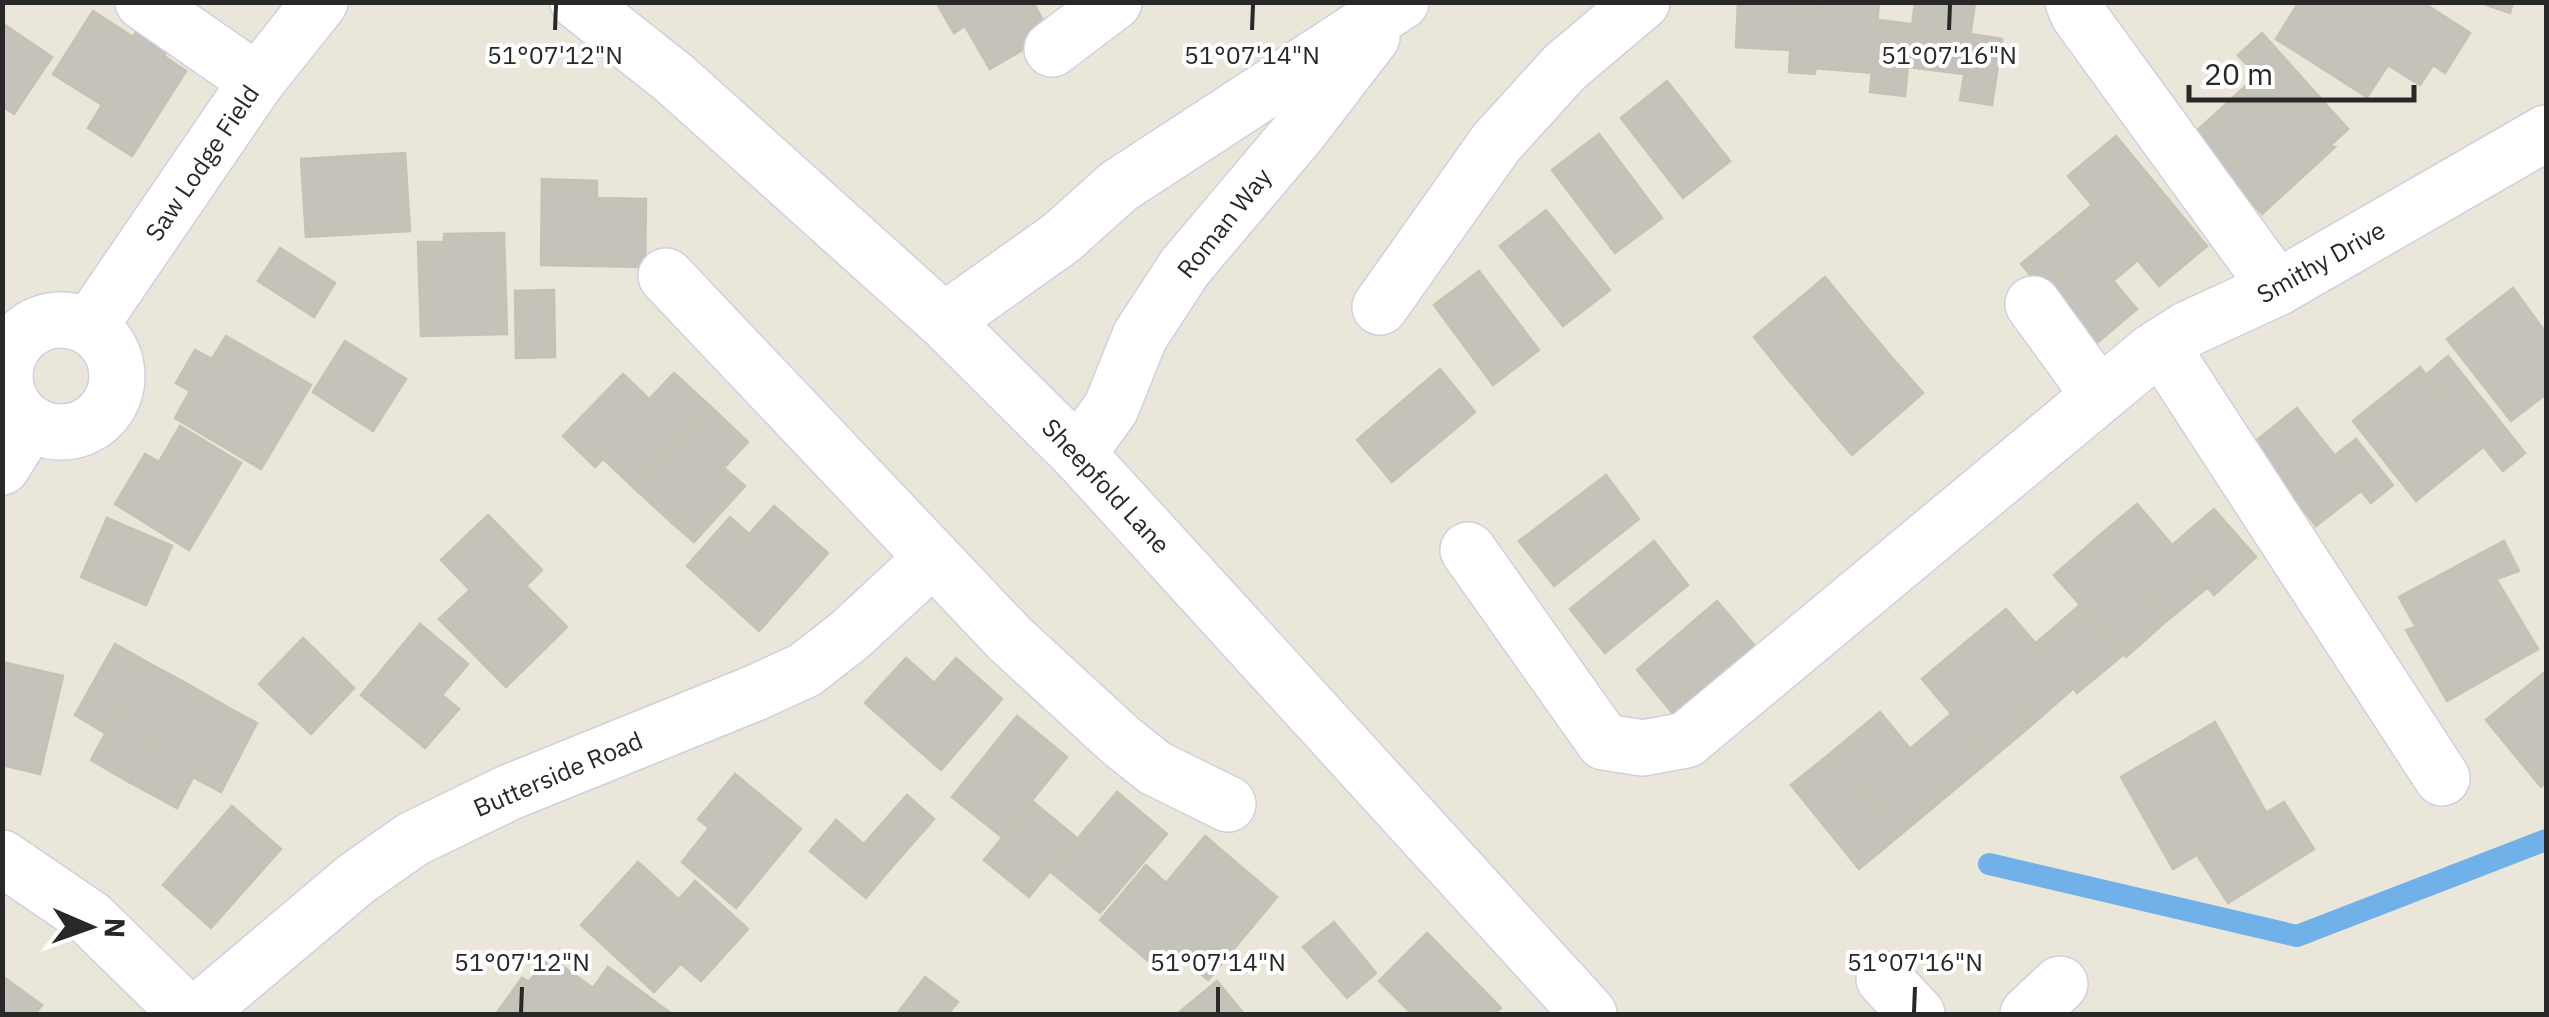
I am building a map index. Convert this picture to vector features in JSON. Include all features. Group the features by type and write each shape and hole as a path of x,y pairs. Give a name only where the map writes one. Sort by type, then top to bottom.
{"street":[{"path":"144,2 257,81"},
{"name":"Saw Lodge Field","path":"89,327 257,81 320,2"},
{"name":"Sheepfold Lane","path":"578,2 675,79 944,320 1078,454 1587,1014"},
{"path":"1052,49 1114,2"},
{"path":"2073,2 2277,288"},
{"name":"Roman Way","path":"944,320 1061,238 1119,186 1398,5"},
{"name":"Roman Way","path":"1078,454 1111,408 1140,336 1185,268 1398,5"},
{"path":"1380,307 1496,143 1621,9"},
{"name":"Smithy Drive","path":"1468,550 1604,742 1642,748 1686,740 2161,346 2188,329 2277,288 2546,133"},
{"path":"666,276 1010,639 1155,768 1228,804"},
{"path":"2033,304 2099,395"},
{"path":"71,320 89,327 103,338 117,372 116,390 109,406 98,420 82,430 64,434 46,431 16,446 15,410 4,374 8,355 33,326 71,320"},
{"path":"2161,346 2442,778"},
{"name":"Butterside Road","path":"196,1014 356,880 413,839 510,792 805,670 850,636 933,558"},
{"path":"2,858 90,918 188,1014"}],"building":[{"path":"936,2 1033,2 1050,34 990,69 965,26 954,33"},
{"path":"1738,2 1793,2 1790,50 1736,47"},
{"path":"1821,2 1879,2 1873,73 1814,68"},
{"path":"1915,2 1975,2 1965,74 1907,67"},
{"path":"2299,2 2422,2 2470,33 2445,73 2433,65 2420,85 2388,65 2367,97 2276,39"},
{"path":"2478,2 2513,2 2510,13"},
{"path":"1793,4 1820,6 1815,74 1789,72"},
{"path":"93,11 133,37 144,21 173,40 164,56 186,71 132,156 88,128 102,105 53,74"},
{"path":"1877,20 1912,24 1905,96 1870,92"},
{"path":"2,23 52,57 14,114 2,106"},
{"path":"2262,33 2348,129 2330,146 2262,71 2257,76 2238,55"},
{"path":"1971,34 2002,39 1992,105 1960,100"},
{"path":"2262,71 2335,147 2262,214 2191,136"},
{"path":"1667,81 1730,161 1683,198 1621,118"},
{"path":"1599,134 1662,218 1615,253 1552,170"},
{"path":"2116,136 2207,246 2159,286 2068,176"},
{"path":"405,153 410,231 306,237 301,159"},
{"path":"542,179 597,181 597,198 646,199 645,267 541,265"},
{"path":"2092,205 2138,260 2113,281 2067,226"},
{"path":"1546,210 1610,290 1563,326 1500,246"},
{"path":"2067,226 2137,309 2091,348 2021,264"},
{"path":"504,233 507,334 421,336 418,242 444,242 444,234"},
{"path":"280,248 335,283 314,317 258,281"},
{"path":"1479,271 1539,350 1493,385 1434,305"},
{"path":"1825,277 1857,316 1786,377 1754,337"},
{"path":"2513,288 2546,333 2546,394 2511,421 2447,339"},
{"path":"554,290 555,357 516,358 515,291"},
{"path":"1857,316 1894,360 1823,421 1786,377"},
{"path":"226,336 311,385 261,469 175,418 190,391 176,383 195,350 212,359"},
{"path":"345,341 406,379 373,431 313,392"},
{"path":"2448,356 2525,453 2503,471 2426,375"},
{"path":"1894,360 1923,393 1852,455 1823,421"},
{"path":"2420,367 2483,447 2416,501 2353,421"},
{"path":"1440,369 1475,412 1392,482 1357,440"},
{"path":"674,373 710,406 634,488 598,454"},
{"path":"623,374 649,399 598,454 603,459 595,467 563,436"},
{"path":"710,406 748,442 672,523 634,488"},
{"path":"2297,408 2362,490 2316,526 2252,444"},
{"path":"180,426 241,463 189,550 115,504 145,454 159,462"},
{"path":"2356,439 2393,485 2371,503 2334,456"},
{"path":"724,468 745,486 694,542 672,523"},
{"path":"1606,475 1639,519 1554,586 1519,541"},
{"path":"2137,504 2208,587 2170,618 2099,536"},
{"path":"774,506 828,553 759,631 706,583"},
{"path":"2214,509 2256,557 2214,595 2171,546"},
{"path":"488,515 542,570 526,586 567,627 506,687 439,619 470,590 441,560"},
{"path":"730,517 749,534 706,583 687,566"},
{"path":"107,518 172,546 146,605 81,577"},
{"path":"2099,536 2170,618 2126,657 2054,575"},
{"path":"1654,541 1688,585 1605,653 1570,609"},
{"path":"2504,541 2519,571 2496,579 2416,627 2399,597"},
{"path":"2496,579 2538,649 2447,701 2406,630"},
{"path":"1717,601 1755,646 1674,715 1637,670"},
{"path":"2080,605 2124,654 2077,693 2035,644"},
{"path":"2006,609 2074,688 2034,723 1966,642"},
{"path":"420,624 468,664 442,695 459,709 425,748 361,695"},
{"path":"303,638 354,688 311,734 259,684"},
{"path":"1966,642 2034,723 1990,760 1922,679"},
{"path":"115,644 145,661 105,733 75,715"},
{"path":"906,658 934,683 956,658 1002,699 941,770 865,703"},
{"path":"145,661 184,682 129,782 91,760"},
{"path":"2,662 63,676 40,774 2,765"},
{"path":"2546,671 2546,782 2541,787 2486,720"},
{"path":"184,682 229,708 177,808 129,782"},
{"path":"229,708 257,723 221,792 193,777"},
{"path":"1880,712 1948,795 1900,835 1832,752"},
{"path":"1951,714 1990,760 1948,795 1910,749"},
{"path":"1017,716 1067,757 1002,837 952,797"},
{"path":"2215,722 2267,814 2173,869 2121,777"},
{"path":"1832,752 1900,835 1859,869 1791,785"},
{"path":"735,774 801,829 736,908 682,862 709,828 698,819"},
{"path":"1117,792 1167,834 1100,913 1050,871"},
{"path":"907,795 934,819 891,868 864,844"},
{"path":"1032,801 1077,838 1029,897 984,860"},
{"path":"2284,802 2314,849 2228,903 2197,855"},
{"path":"232,806 281,849 211,928 163,885"},
{"path":"836,820 891,868 866,898 810,851"},
{"path":"1205,836 1277,897 1208,980 1169,947 1153,965 1100,920 1146,865 1166,883"},
{"path":"638,862 712,930 654,992 581,925"},
{"path":"695,881 748,929 701,981 680,963 712,930 679,899"},
{"path":"1334,922 1376,973 1347,998 1303,947"},
{"path":"1427,933 1501,1008 1494,1014 1412,1014 1379,981"},
{"path":"548,956 628,1014 496,1014 522,978 529,982"},
{"path":"608,967 669,1012 628,1014 593,988"},
{"path":"2,976 42,1005 35,1014 2,1014"},
{"path":"925,977 958,1002 948,1014 897,1014"},
{"path":"1217,981 1244,1014 1177,1014"}],"waterway":[{"path":"1989,864 2297,936 2546,840"}]}
